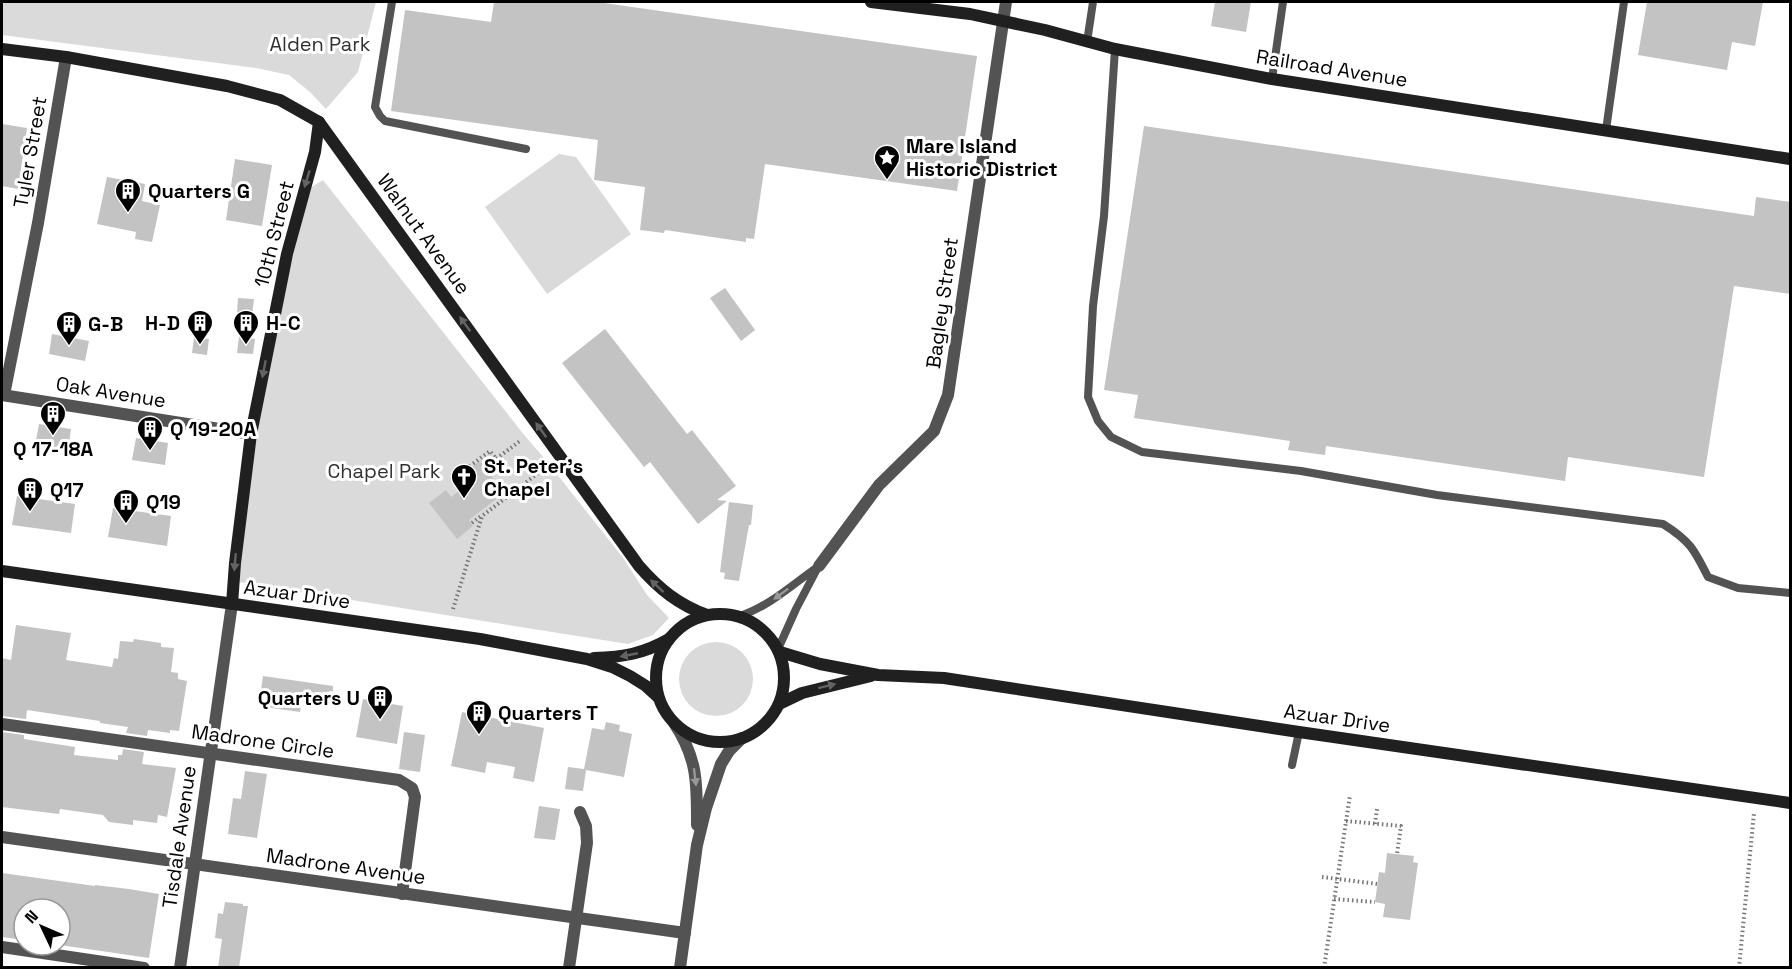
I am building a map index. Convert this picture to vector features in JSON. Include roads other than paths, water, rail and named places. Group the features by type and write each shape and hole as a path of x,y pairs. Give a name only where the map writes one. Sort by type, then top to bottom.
{"street":[{"name":"Railroad Avenue","path":"871,2 970,14 1045,30 1087,42 1272,79 1791,159"},
{"name":"Bagley Street","path":"819,566 879,485 934,431 948,395 1006,2"},
{"name":"Walnut Avenue","path":"2,49 66,57 227,86 280,100 319,122 639,566 658,587 677,602 707,615"},
{"name":"Tyler Street","path":"3,395 38,223 66,57"},
{"name":"10th Street","path":"232,604 251,434 287,254 315,152 319,122"},
{"name":"Oak Avenue","path":"3,395 251,434"},
{"name":"Azuar Drive","path":"2,571 480,639 587,659 630,676 658,697"},
{"name":"Tisdale Avenue","path":"180,968 232,604"},
{"path":"674,723 696,737 725,742 742,738 757,730 770,719 783,688 784,670 779,651 765,631 752,621 740,616 725,613 707,615 680,627 661,652 657,666 658,697 688,747 693,761 696,780 697,845"},
{"name":"Azuar Drive","path":"587,659 638,654 669,639"},
{"name":"Azuar Drive","path":"779,651 820,664 878,675 944,678 1791,803"},
{"name":"Azuar Drive","path":"778,704 812,690 878,675"},
{"name":"Madrone Circle","path":"2,724 399,780 411,788 415,797 402,894"},
{"path":"680,968 697,845 706,808 721,764 729,751 742,738"},
{"path":"569,968 587,843 586,826 580,812"},
{"name":"Madrone Avenue","path":"2,837 685,933"},
{"path":"2,947 144,968"}],"lane":[{"path":"392,2 375,107 380,116 385,121 526,150"},
{"path":"1087,42 1093,2"},
{"path":"1272,79 1283,2"},
{"path":"1606,130 1624,2"},
{"path":"1115,48 1104,216 1093,306 1088,397 1098,421 1110,436 1142,452 1301,471 1437,495 1663,524 1682,535 1695,550 1708,577 1738,588 1791,594"},
{"name":"Bagley Street","path":"740,616 768,603 819,566"},
{"name":"Bagley Street","path":"779,651 796,609 819,566"},
{"path":"1292,765 1299,732"}],"place":[{"name":"Mare Island Historic District","path":"887,181"},
{"name":"Quarters G","path":"128,214"},
{"name":"H-D","path":"200,346"},
{"name":"H-C","path":"246,346"},
{"name":"G-B","path":"69,347"},
{"name":"Q 17-18A","path":"53,437"},
{"name":"Q 19-20A","path":"150,452"},
{"name":"St. Peter's Chapel","path":"464,500"},
{"name":"Q17","path":"30,513"},
{"name":"Q19","path":"126,525"},
{"name":"Quarters U","path":"380,721"},
{"name":"Quarters T","path":"479,736"}],"park label":[{"name":"Alden Park","path":"320,44"},
{"name":"Chapel Park","path":"384,471"}]}
